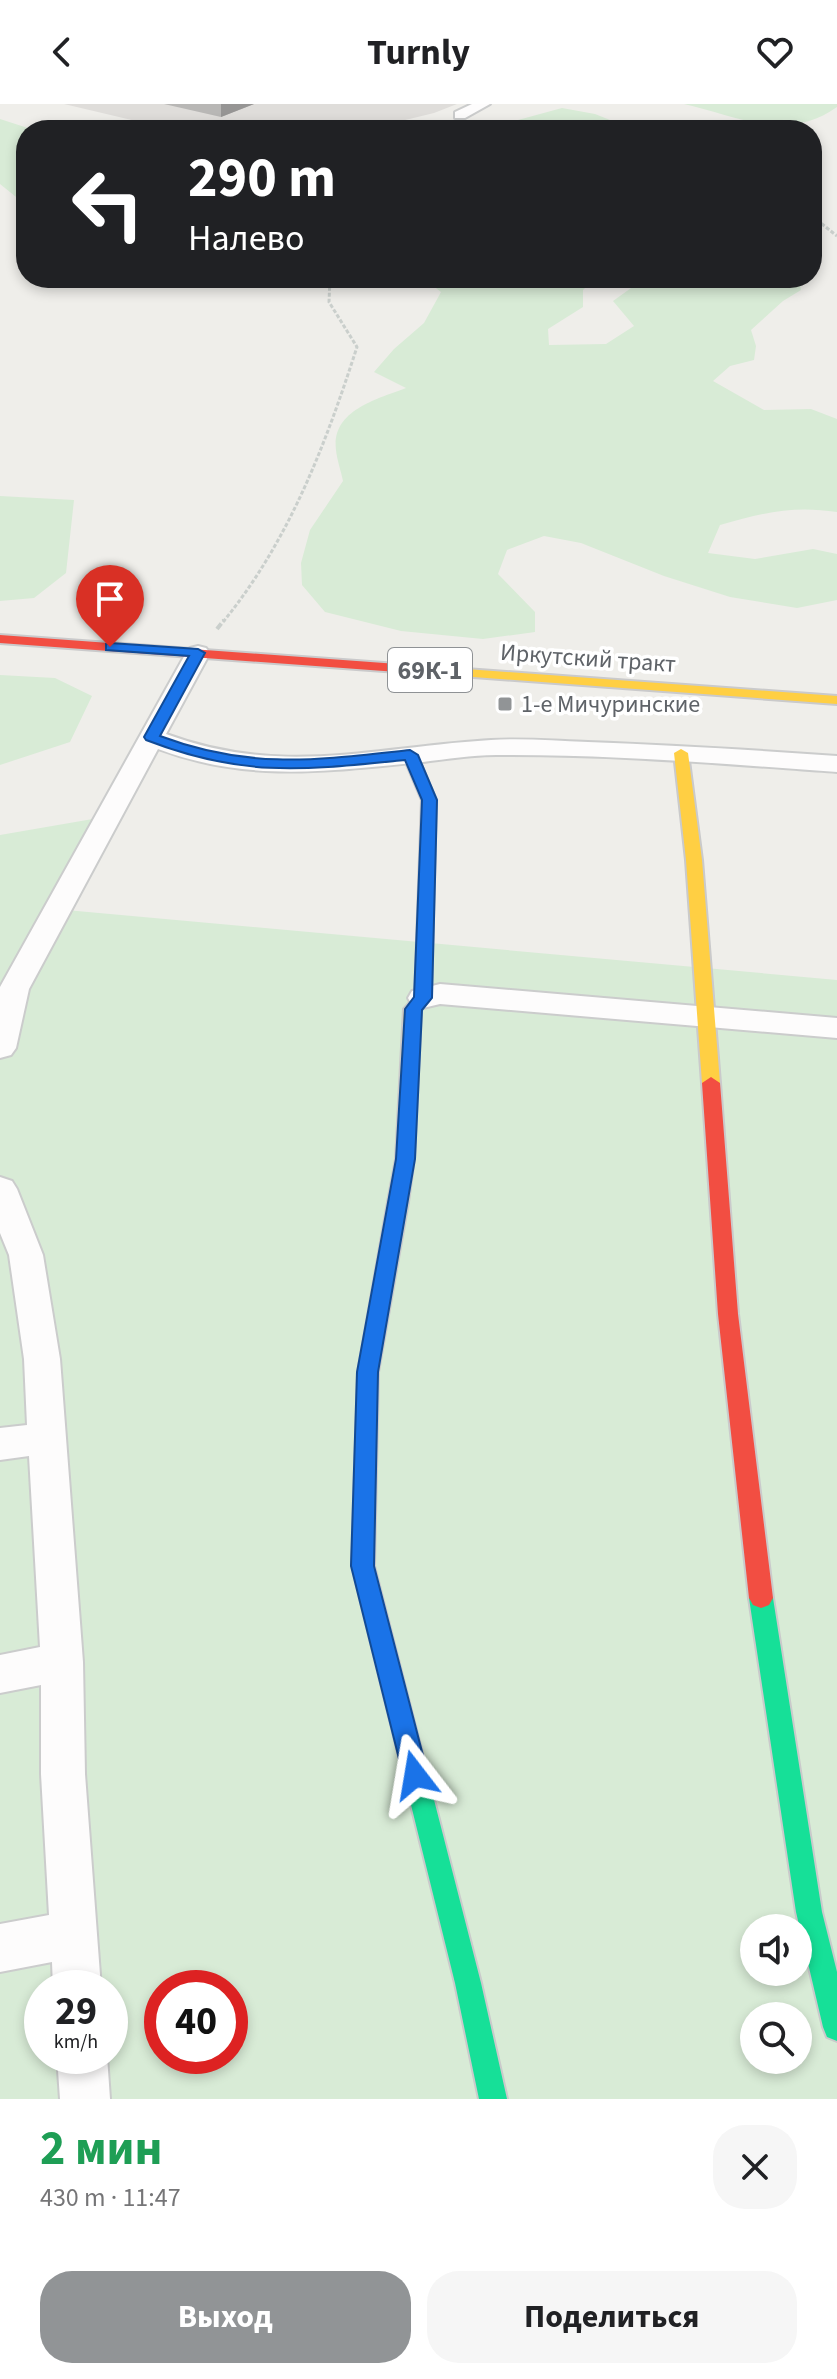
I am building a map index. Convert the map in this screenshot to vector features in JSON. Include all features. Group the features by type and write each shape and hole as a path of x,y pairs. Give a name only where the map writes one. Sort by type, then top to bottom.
{"street":[{"path":"460,115 483,104"},
{"name":"Иркутский тракт","path":"0,639 837,700"},
{"path":"0,1048 14,989 14,964 198,653"},
{"path":"151,737 194,753 250,764 306,766 493,747 681,753 837,764"},
{"path":"681,753 694,860 728,1314 768,1661 809,1912 837,2027"},
{"path":"410,755 429,800 423,998"},
{"path":"493,2099 468,1983 363,1566 368,1372 405,1159 413,1009 423,998 440,994 837,1028"},
{"path":"0,1189 13,1257 42,1359 62,1662 63,1774 76,1970"},
{"path":"0,1444 47,1438"},
{"path":"0,1674 62,1662"},
{"path":"0,1948 73,1934"},
{"path":"83,2074 85,2099"}],"path":[{"path":"198,653 264,568 316,470 357,347 329,302 330,288"}],"shaded area":[{"path":"64,104 457,104 405,120 132,120"}],"green space":[{"path":"684,104 837,104 837,107 810,120 743,120"},
{"path":"562,108 610,120 518,120"},
{"path":"0,119 16,124 16,197 0,184"},
{"path":"436,288 585,288 583,307 548,329 549,345 606,344 634,326 613,301 631,288 801,288 751,330 756,346 754,360 730,366 713,381 764,410 811,409 837,419 837,512 806,509 778,511 720,525 708,553 755,559 813,549 837,554 837,600 797,608 730,597 664,576 581,543 544,536 507,550 498,574 535,612 535,632 483,639 401,631 325,612 302,585 301,563 310,530 343,481 336,436 341,425 359,408 406,388 374,372 394,349 424,323 441,292"},
{"path":"0,496 74,500 66,573 34,598 0,601"},
{"path":"0,675 55,678 92,696 70,742 0,765"},
{"path":"110,816 66,910 837,980 837,2099 0,2099 0,835"}],"traffic: fast":[{"path":"398,1202 368,1372 363,1566 468,1983 493,2099"},
{"path":"761,1598 809,1912 837,2027"}],"traffic: slow":[{"path":"425,670 837,700"},
{"path":"681,753 694,860 711,1083"},
{"path":"398,1202 405,1159 413,1009 423,998 429,800 410,755"}],"traffic: jam":[{"path":"0,639 425,670"},
{"path":"711,1083 728,1314 761,1598"}],"place":[{"name":"1-е Мичуринские","path":"505,704"}],"route":[{"path":"110,647 198,653 151,737 194,753 250,764 306,766 410,755 429,800 423,998 413,1009 405,1159 368,1372 363,1566 415,1775"}]}
